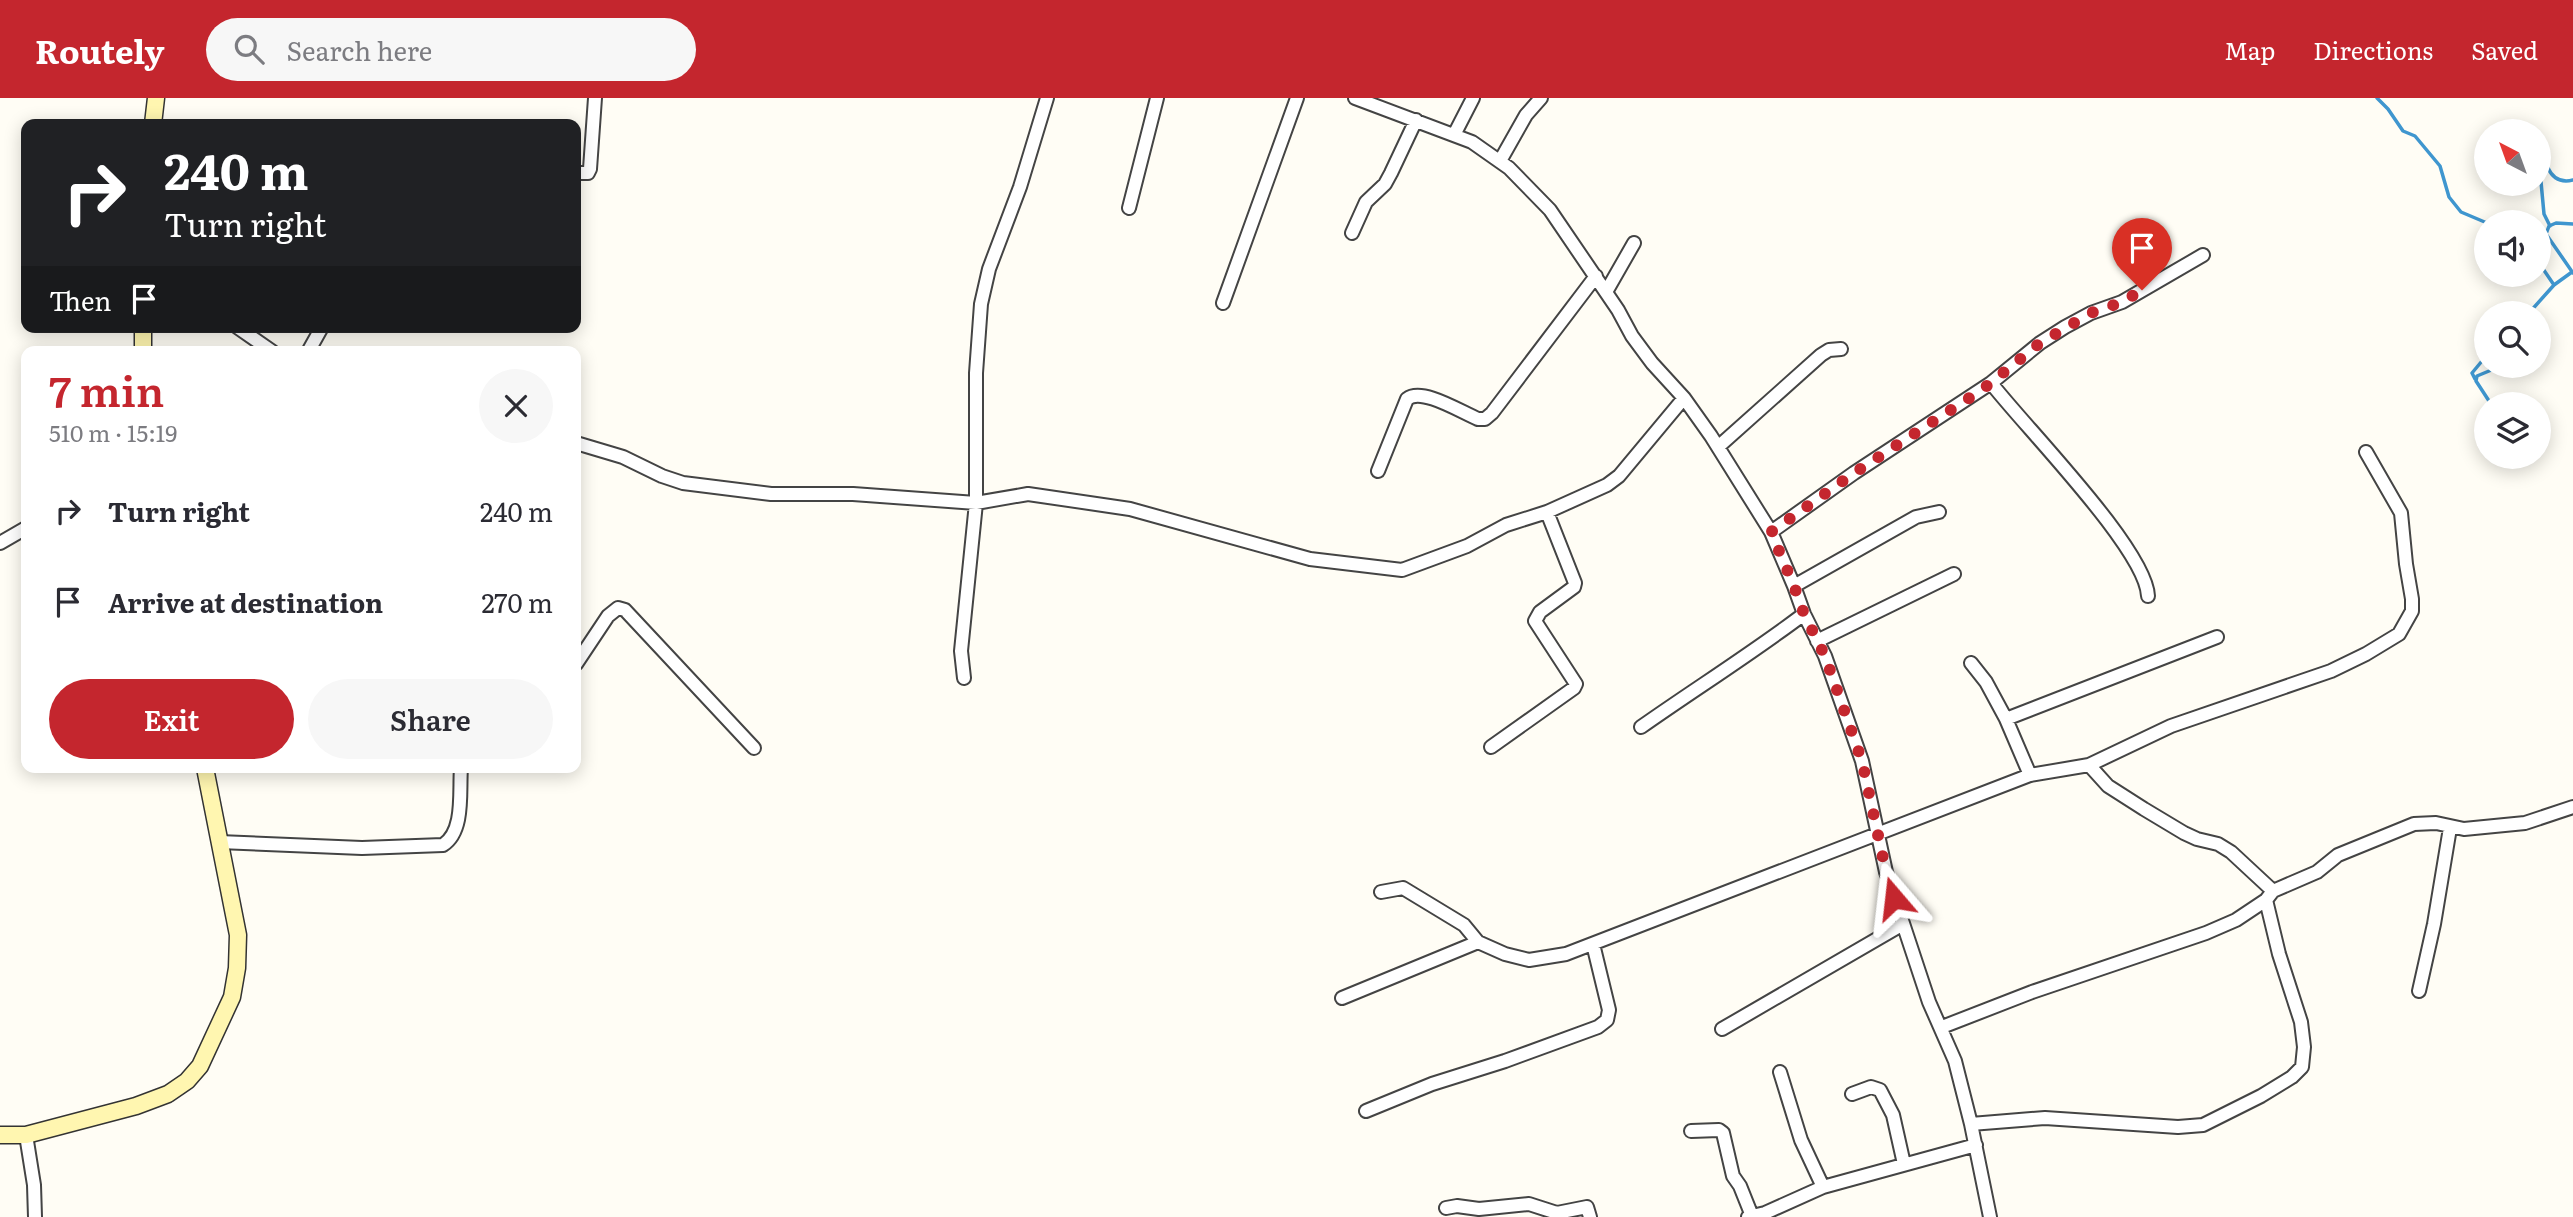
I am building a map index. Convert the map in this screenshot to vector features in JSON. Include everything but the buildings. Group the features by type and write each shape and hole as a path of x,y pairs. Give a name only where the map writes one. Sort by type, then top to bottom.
{"street":[{"path":"154,119 156,98"},
{"path":"581,173 588,173 590,169 595,98"},
{"path":"964,678 961,651 976,503 976,373 981,304 989,269 1020,187 1047,98"},
{"path":"1129,208 1157,98"},
{"path":"1223,303 1297,98"},
{"path":"1454,135 1473,98"},
{"path":"1500,160 1526,115 1541,98"},
{"path":"1359,99 1472,142 1500,160 1550,210 1596,276 1632,336 1684,398 1718,447 1771,532 1804,614 1825,656 1862,761 1886,872 1929,1002 1955,1061 1976,1145 1990,1217"},
{"path":"1352,233 1366,202 1385,184 1416,120"},
{"path":"1606,292 1633,243"},
{"path":"1771,532 1854,473 1991,383 2040,343 2091,313 2122,302 2203,255"},
{"path":"1378,471 1407,399 1423,395 1478,419 1485,419 1596,276"},
{"path":"246,333 264,346"},
{"path":"1718,447 1821,355 1829,350 1841,349"},
{"path":"1991,383 2116,532 2138,566 2148,587 2148,596"},
{"path":"581,444 623,457 683,483 771,494 853,494 976,503 1028,494 1130,509 1310,559 1402,570 1466,546 1506,525 1547,512 1606,485 1619,476 1684,398"},
{"path":"1381,892 1403,888 1464,925 1478,942 1505,954 1529,960 1566,954 2030,775 2089,765 2171,726 2331,671 2399,634 2412,611 2401,513 2367,452"},
{"path":"1491,747 1576,684 1535,621 1540,612 1574,587 1575,583 1547,512"},
{"path":"1794,586 1916,517 1939,512"},
{"path":"0,543 21,531"},
{"path":"1817,641 1954,574"},
{"path":"581,656 608,616 618,608 625,610 754,748"},
{"path":"1642,727 1804,614"},
{"path":"2006,719 2217,637"},
{"path":"1970,663 1986,682 2006,719 2030,775"},
{"path":"1971,1125 2045,1118 2178,1127 2203,1125 2260,1096 2292,1077 2302,1067 2304,1047 2301,1022 2279,954 2269,895 2231,852 2218,844 2184,833 2144,810 2108,786 2089,765"},
{"path":"0,1135 26,1135 136,1106 168,1094 187,1081 200,1066 232,997 237,968 238,935 206,773"},
{"path":"219,842 362,848 443,845 454,834 457,823 461,773"},
{"path":"1942,1027 2043,988 2206,933 2236,920 2269,895 2316,872 2338,855 2414,824 2436,823 2464,829 2525,823 2573,807"},
{"path":"2419,991 2434,924 2450,828"},
{"path":"1722,1029 1903,924"},
{"path":"1342,998 1478,942"},
{"path":"1366,1111 1432,1084 1598,1027 1607,1020 1609,1010 1593,944"},
{"path":"1780,1072 1801,1140 1823,1187"},
{"path":"1852,1094 1871,1087 1880,1090 1893,1115 1904,1164"},
{"path":"1691,1130 1719,1130 1723,1133 1733,1177 1740,1186 1750,1217 1823,1187 1976,1145"},
{"path":"26,1135 34,1185 35,1217"},
{"path":"1446,1208 1457,1206 1479,1209 1529,1204 1557,1213 1587,1207 1590,1217"}],"waterway":[{"path":"2377,98 2403,131 2415,136 2440,166 2449,197 2461,212 2474,218"},
{"path":"2544,210 2540,171 2544,167 2548,168 2558,179 2573,180"},
{"path":"2573,224 2556,223 2549,226 2546,234 2573,273"},
{"path":"2540,301 2554,285 2572,272"},
{"path":"2551,281 2554,285"},
{"path":"2474,371 2474,377"},
{"path":"2477,378 2483,392"}],"route":[{"path":"1894,898 1862,761 1825,656 1804,614 1771,532 1854,473 1983,389 2040,343 2091,313 2122,302 2142,290"}]}
